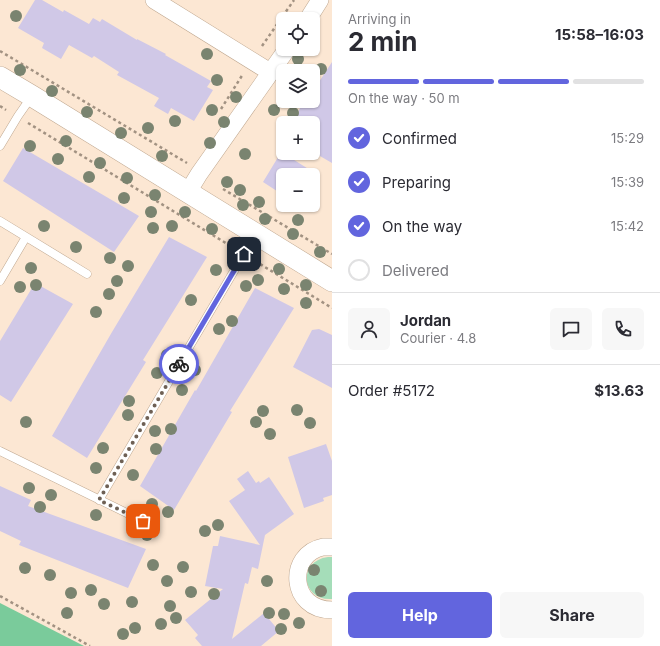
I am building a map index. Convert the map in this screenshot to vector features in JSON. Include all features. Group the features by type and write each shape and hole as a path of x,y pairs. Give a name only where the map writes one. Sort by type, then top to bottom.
{"street":[{"path":"154,0 270,72"},
{"path":"312,12 320,0"},
{"path":"188,192 282,56"},
{"path":"0,77 332,281"},
{"path":"332,547 322,547 312,551 304,558 299,567 297,577 299,588 303,597 311,605 320,609 332,610"}],"lane":[{"path":"0,146 32,96"},
{"path":"0,221 87,274"},
{"path":"99,500 244,254 254,233"},
{"path":"0,281 26,237"},
{"path":"0,452 143,521"}],"path":[{"path":"262,46 294,0"},
{"path":"0,52 188,163"},
{"path":"219,112 243,74"},
{"path":"18,116 332,308"},
{"path":"223,189 332,254"},
{"path":"0,596 90,646"}],"green space":[{"path":"332,557 332,599 322,598 314,594 309,588 307,580 307,573 311,566 318,560"},
{"path":"0,603 84,646 0,646"}],"building":[{"path":"35,0 42,0 89,24 93,18 100,22 102,19 137,40 166,54 165,55 211,81 207,87 213,90 194,121 171,108 168,114 154,106 159,98 117,75 119,72 94,56 92,58 69,45 61,59 42,48 44,43 18,28"},
{"path":"332,62 332,163 320,156 320,116 296,116 300,108 320,108 320,80"},
{"path":"23,148 139,216 114,252 3,181"},
{"path":"276,160 294,160 307,168 276,168 276,190 263,182"},
{"path":"169,237 207,257 143,360 146,362 87,458 52,436"},
{"path":"35,283 73,304 11,402 0,395 0,341"},
{"path":"255,288 294,308 230,411 232,412 174,510 140,486"},
{"path":"319,329 332,335 332,388 293,367 312,330"},
{"path":"326,444 332,461 332,495 323,498 324,501 304,508 288,457"},
{"path":"248,471 256,483 259,481 260,483 269,477 294,514 265,535 258,569 252,567 248,584 245,583 232,639 264,613 279,631 261,646 202,646 195,638 198,635 185,620 223,589 205,586 213,546 218,546 220,536 260,545 229,501 245,490 237,479"},
{"path":"0,486 31,500 28,506 146,549 128,588 19,545 21,541 0,531"}],"way so far":[{"path":"143,521 99,500 179,364"}],"route":[{"path":"179,364 244,254"}]}
